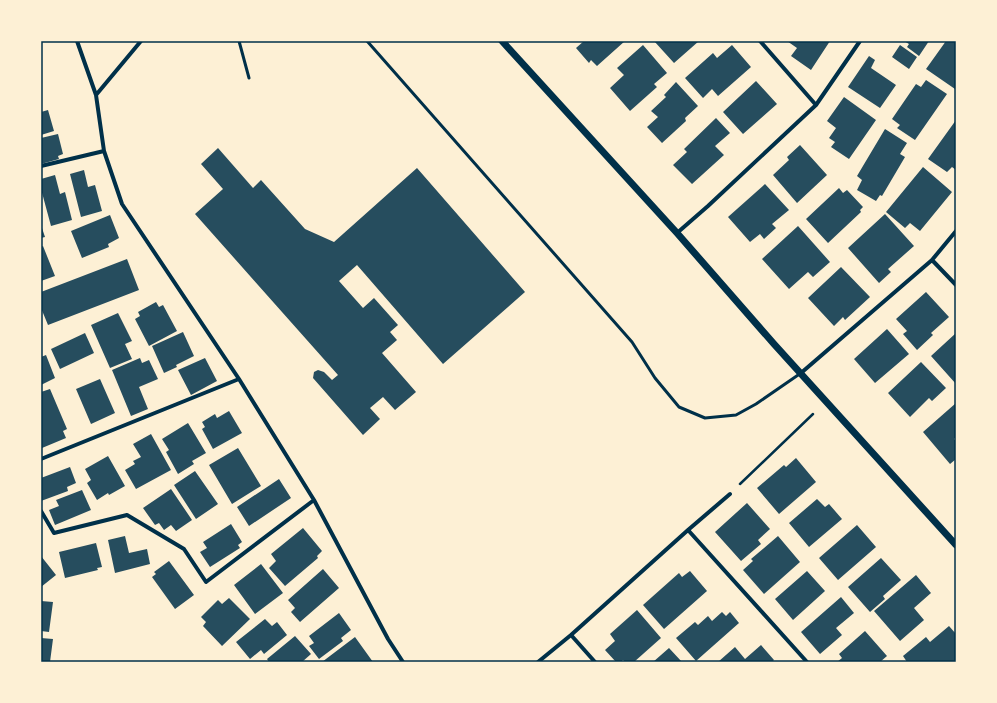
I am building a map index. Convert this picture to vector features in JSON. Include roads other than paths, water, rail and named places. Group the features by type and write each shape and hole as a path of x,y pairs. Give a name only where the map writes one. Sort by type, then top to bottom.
{"street":[{"path":"78,41 96,95 104,150 122,204 239,379 314,500 388,639 403,662"},
{"path":"96,95 141,41"},
{"path":"502,41 677,233 956,545"},
{"path":"760,41 816,105"},
{"path":"677,233 816,105 860,41"},
{"path":"41,166 104,150"},
{"path":"801,373 932,260 956,231"},
{"path":"932,260 956,285"},
{"path":"41,459 239,379"},
{"path":"538,662 571,635 730,494"},
{"path":"41,511 54,533 127,515 184,548 206,582 314,500"},
{"path":"688,530 807,662"},
{"path":"571,635 595,662"}],"lane":[{"path":"239,41 249,78"},
{"path":"367,41 632,342 655,378 679,407 705,418 736,415 756,404 801,373"}]}
